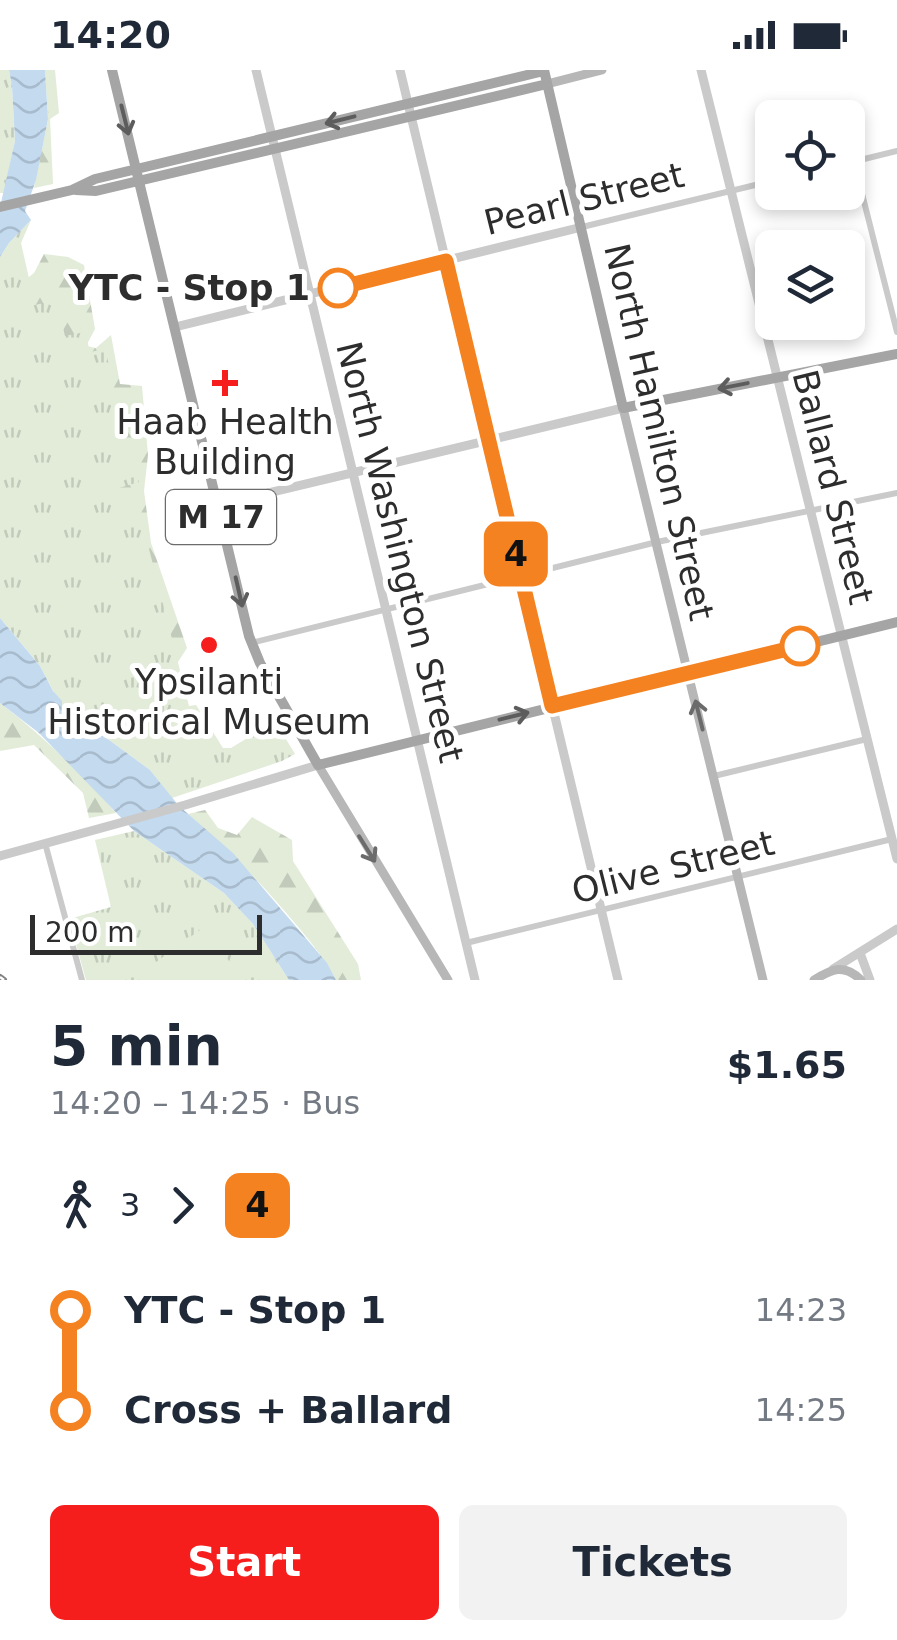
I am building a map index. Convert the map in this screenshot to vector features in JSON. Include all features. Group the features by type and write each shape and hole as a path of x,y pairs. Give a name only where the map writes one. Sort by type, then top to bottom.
{"main road":[{"path":"112,70 138,175"},
{"path":"0,207 72,190 96,191 138,175 546,70"},
{"name":"North Hamilton Street","path":"546,70 763,980"},
{"path":"274,142 411,116 602,70"},
{"name":"M 17","path":"138,175 252,643 318,765"},
{"path":"624,408 897,354"},
{"path":"448,980 318,765 897,622"},
{"path":"814,980 832,969 849,970 861,980"}],"street":[{"name":"North Washington Street","path":"256,70 475,980"},
{"path":"400,70 618,980"},
{"name":"Ballard Street","path":"701,70 897,859"},
{"path":"865,159 897,151"},
{"name":"Pearl Street","path":"175,327 755,185"},
{"path":"864,210 897,332"},
{"path":"218,505 624,408"},
{"path":"252,643 658,542 897,494"},
{"path":"714,776 866,739"},
{"path":"2,854 192,804 318,765"},
{"name":"Olive Street","path":"466,944 892,839"},
{"path":"45,844 82,980"},
{"path":"832,969 897,930"},
{"path":"860,953 870,980"}],"green space":[{"path":"0,70 9,70 15,141 4,193 0,193"},
{"path":"45,70 55,70 59,113 50,119 53,184 34,188 48,119"},
{"path":"31,220 21,243 35,305 67,298 69,303 85,300 87,311 61,318 65,336 85,332 90,352 105,349 111,373 99,376 102,390 115,388 139,482 119,488 120,493 134,490 189,706 196,705 223,748 231,748 275,721 295,754 282,761 172,798 150,770 105,737 78,710 72,713 61,706 40,666 0,618 0,257"},
{"path":"44,254 68,257 84,265 95,329 86,346 96,348 111,335 120,384 142,386 148,455 144,491 151,543 187,648 163,685 27,321 20,284 34,273"},
{"path":"0,703 61,755 116,813 89,818 83,793 34,745 0,751"},
{"path":"205,810 218,828 237,835 252,817 292,840 293,861 358,964 361,980 336,980 273,898 188,814"},
{"path":"134,831 224,893 253,924 289,980 86,980 69,919 111,907 95,840"},
{"path":"204,927 243,980 163,980 152,965"}],"water":[{"path":"9,70 45,70 48,119 36,180 25,211 31,220 0,257 0,207 15,141"},
{"path":"0,618 40,666 62,706 72,713 78,710 105,737 150,770 179,806 233,853 327,963 336,980 289,980 253,924 224,893 134,831 39,733 0,703"}],"railway":[{"path":"0,977 4,980"}],"bus line":[{"name":"4","path":"338,288 446,261 552,706 800,646"}],"place":[{"name":"YTC - Stop 1","path":"338,288"},
{"name":"Haab Health Building","path":"225,383"},
{"name":"Ypsilanti Historical Museum","path":"209,645"}]}
